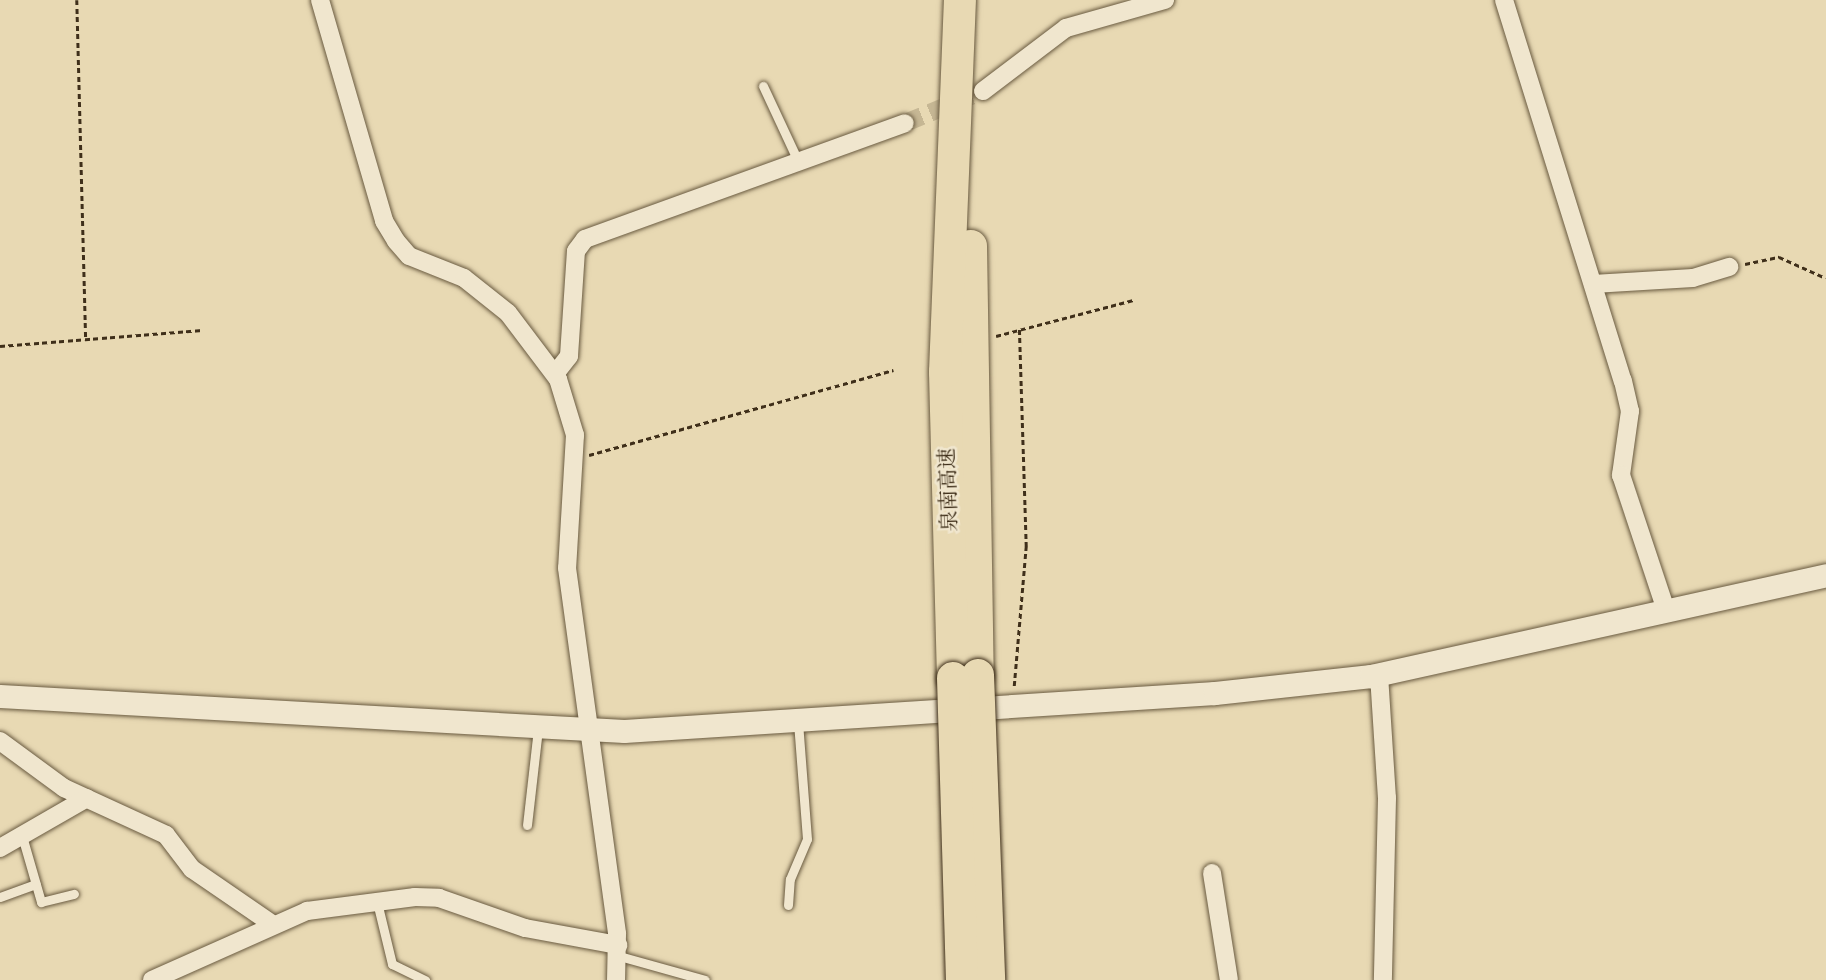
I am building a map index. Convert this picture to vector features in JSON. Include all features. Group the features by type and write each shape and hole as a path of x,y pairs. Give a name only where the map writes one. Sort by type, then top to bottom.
{"highway":[{"name":"泉南高速","path":"960,0 945,372 989,980"},
{"name":"泉南高速","path":"962,980 976,0"}],"street":[{"path":"320,0 384,221 396,242 409,256 464,278 508,313 555,374 576,459 566,568 592,729 618,951 616,980"},
{"path":"983,91 1066,29 1165,0"},
{"path":"1504,0 1630,411 1621,475 1667,613"},
{"path":"555,374 569,356 576,251 585,239 797,159 905,123"},
{"path":"1593,284 1693,278 1729,267"},
{"path":"0,696 592,729 1215,693 1379,675 1667,613 1826,575"},
{"path":"1379,675 1387,798 1383,980"},
{"path":"0,741 87,798 166,835 192,869 272,923"},
{"path":"0,848 87,798"},
{"path":"1212,873 1229,980"},
{"path":"152,980 272,923 307,911 439,898 525,928 618,951"}],"lane":[{"path":"763,86 797,159"},
{"path":"788,905 790,879 807,839 797,717"},
{"path":"527,825 538,727"},
{"path":"22,836 41,902 74,894"},
{"path":"0,897 36,884"},
{"path":"377,902 392,964 425,980"},
{"path":"618,951 705,980"}],"path":[{"path":"76,0 86,340"},
{"path":"1729,267 1779,257 1826,278"},
{"path":"982,340 1133,300"},
{"path":"1013,704 1026,547 1019,329"},
{"path":"0,346 202,330"},
{"path":"576,459 893,370"}],"tunnel":[{"path":"905,123 983,91"}]}
